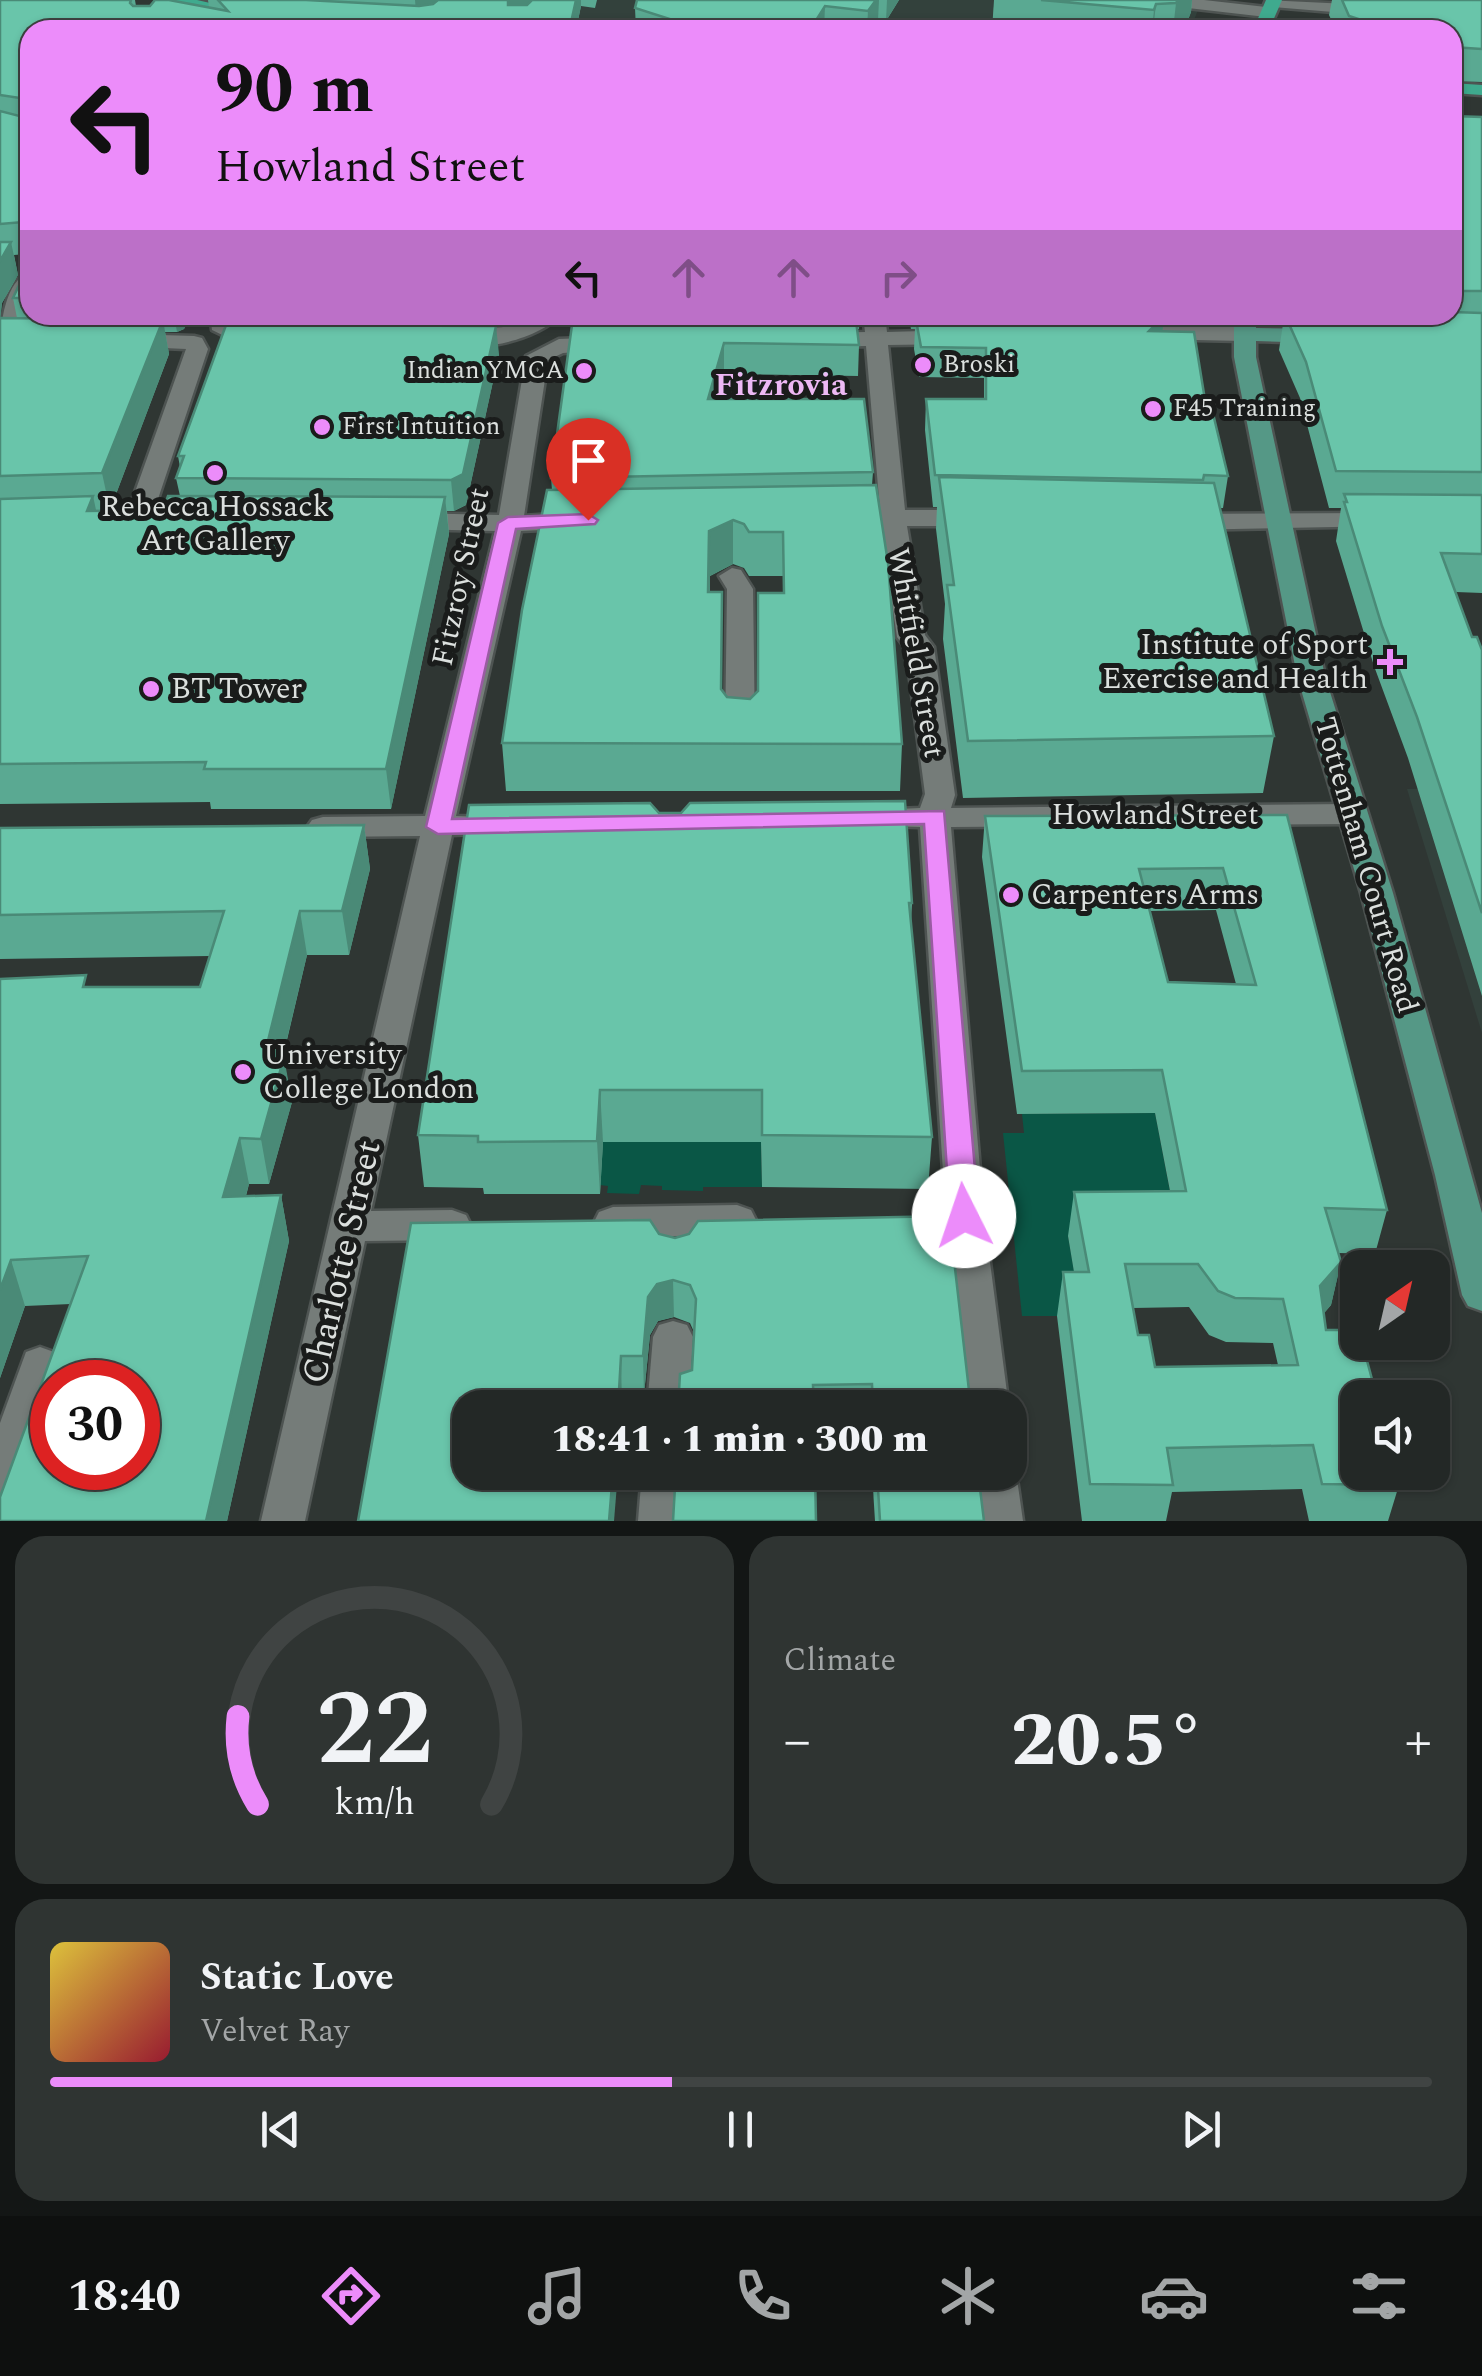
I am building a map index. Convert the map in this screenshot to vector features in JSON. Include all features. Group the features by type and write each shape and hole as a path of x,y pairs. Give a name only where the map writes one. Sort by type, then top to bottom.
{"highway":[{"path":"163,6 264,20"}],"main road":[{"path":"1244,325 1350,337"},
{"name":"Tottenham Court Road","path":"1244,325 1276,522 1311,676 1350,814 1369,864 1480,1282"}],"street":[{"path":"1162,0 1392,11"},
{"path":"20,281 0,341 31,342"},
{"path":"220,325 227,332 251,337 286,337"},
{"path":"444,337 514,334 539,325"},
{"path":"1136,334 1244,325"},
{"path":"792,341 875,327 983,336"},
{"name":"Whitfield Street","path":"875,327 894,517 912,637 920,647 940,795 935,816 964,1216 986,1390"},
{"path":"101,342 194,344 197,349 138,520"},
{"name":"Fitzroy Street","path":"438,827 514,506 513,490 537,356 552,347 637,344"},
{"path":"822,518 1006,518"},
{"path":"386,521 612,520"},
{"path":"1163,521 1403,521"},
{"path":"732,576 740,589 740,736"},
{"name":"Howland Street","path":"836,818 1350,814"},
{"path":"290,827 543,824"},
{"name":"Charlotte Street","path":"282,1521 438,827"},
{"path":"922,1216 964,1216"},
{"path":"576,1223 675,1240 770,1220"},
{"path":"350,1226 497,1224"},
{"path":"669,1390 673,1337"},
{"path":"0,1489 30,1395"},
{"path":"660,1521 662,1490"},
{"path":"997,1490 1001,1521"}],"shaded area":[{"path":"204,0 1202,0 1194,20 353,20"},
{"path":"1482,788 1482,1033 1407,789"}],"green space":[{"path":"1155,1113 1179,1239 1068,1236 1082,1316 1022,1316 1003,1133 1024,1133 1022,1114"},
{"path":"603,1142 761,1142 762,1187 703,1187 703,1191 641,1185 639,1194 607,1193 608,1186 600,1185"}],"building":[{"path":"0,0 131,0 133,6 150,6 155,0 169,0 228,11 218,0 419,6 438,0 508,0 508,5 527,5 532,0 576,0 572,20 20,20 20,98 0,95"},
{"path":"637,0 876,0 868,11 825,6 816,20 673,20 635,8"},
{"path":"1041,0 1179,0 1156,4 1154,10"},
{"path":"1342,0 1482,0 1482,49 1462,48 1462,20 1361,20 1349,16"},
{"path":"0,111 20,116 20,222 0,224"},
{"path":"1462,116 1482,117 1482,291 1462,291"},
{"path":"0,242 11,242 0,261"},
{"path":"1462,312 1482,313 1482,472 1336,471 1306,362 1289,325 1462,325"},
{"path":"0,318 20,318 20,325 161,325 102,473 0,476"},
{"path":"226,325 496,326 463,474 451,480 176,478 184,456 178,456"},
{"path":"572,325 857,325 859,345 724,343 708,399 864,399 873,472 551,478"},
{"path":"917,325 1155,325 1149,331 1194,332 1205,400 1210,401 1228,476 1204,475 1203,480 935,475 926,399 986,399 986,348 921,347"},
{"path":"939,477 1214,483 1274,736 968,741 947,585 954,585"},
{"path":"876,485 888,563 902,744 502,743 522,610 547,490","holes":["733,520 744,524 749,532 783,532 784,593 758,593 758,691 750,699 727,697 721,689 722,592 708,592 709,531"]},
{"path":"1344,494 1482,495 1482,554 1441,553 1472,637 1477,637 1482,650 1482,913 1417,717 1382,626"},
{"path":"93,496 87,511 163,510 168,496 445,497 386,769 204,769 206,762 0,764 0,499"},
{"path":"905,801 909,903 932,1137 762,1135 762,1090 600,1090 597,1141 478,1142 478,1136 418,1135 469,805 650,803 659,813 681,813 690,803"},
{"path":"1287,815 1387,1210 1325,1208 1340,1259 1320,1286 1326,1330 1340,1330 1340,1360 1367,1360 1372,1380 1340,1380 1340,1484 1322,1484 1313,1445 1167,1448 1173,1485 1090,1484 1063,1272 1089,1272 1074,1192 1186,1191 1162,1070 1022,1071 985,816","holes":["1223,868 1256,985 1168,982 1139,869","1125,1264 1198,1264 1218,1291 1235,1298 1283,1299 1298,1365 1155,1367 1149,1335 1138,1335"]},
{"path":"364,825 342,911 300,911 264,1057 284,1057 261,1139 240,1138 223,1197 281,1195 206,1521 0,1521 0,1497 30,1415 30,1490 160,1490 160,1360 50,1360 88,1256 11,1260 0,1290 0,979 86,975 83,987 200,987 224,911 0,915 0,828"},
{"path":"949,1216 969,1390 872,1390 872,1384 813,1385 813,1390 679,1390 680,1374 692,1370 696,1299 690,1285 673,1280 657,1284 648,1297 643,1356 621,1356 619,1390 452,1390 452,1490 612,1490 609,1521 358,1521 411,1223 650,1220 659,1234 675,1238 689,1234 698,1221"},
{"path":"675,1490 815,1490 816,1521 673,1521"},
{"path":"878,1490 980,1490 984,1521 880,1521"}],"place":[{"name":"Broski","path":"923,365"},
{"name":"Indian YMCA","path":"584,371"},
{"name":"F45 Training","path":"1153,409"},
{"name":"First Intuition","path":"322,427"},
{"name":"Rebecca Hossack Art Gallery","path":"215,473"},
{"name":"Institute of Sport Exercise and Health","path":"1390,662"},
{"name":"BT Tower","path":"151,689"},
{"name":"Carpenters Arms","path":"1011,895"},
{"name":"University College London","path":"243,1072"}],"district":[{"name":"Fitzrovia","path":"781,385"}],"route":[{"path":"588,520 508,523 438,827 935,816 964,1216"}]}
